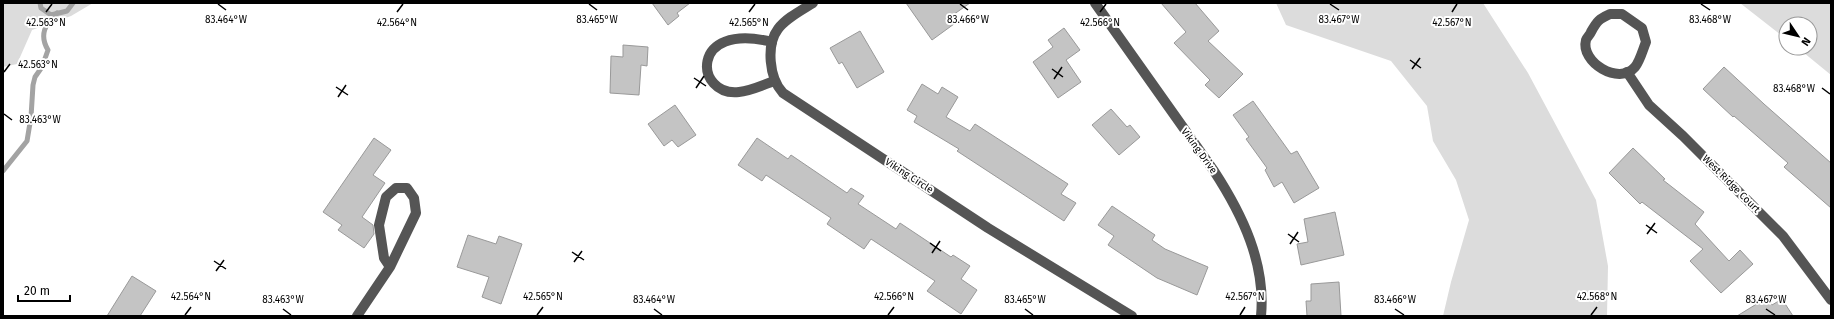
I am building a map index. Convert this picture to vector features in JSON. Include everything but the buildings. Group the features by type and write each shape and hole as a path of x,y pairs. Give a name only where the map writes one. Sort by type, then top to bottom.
{"street":[{"name":"Viking Circle","path":"813,3 778,28 772,42 770,63 774,81 782,93 988,228 1132,316"},
{"name":"Viking Drive","path":"1095,3 1214,171 1231,198 1252,244 1259,280 1261,316"},
{"path":"1610,14 1622,14 1642,28 1646,42 1634,68 1627,72 1616,74 1603,71 1588,56 1586,41 1598,19 1610,14"},
{"path":"772,42 752,39 729,40 722,42 711,51 707,60 706,68 711,80 727,91 739,92 774,81"},
{"name":"West Ridge Court","path":"1627,72 1649,105 1683,136 1783,236 1831,300"},
{"path":"357,316 390,267 416,212 414,198 407,188 396,188 386,197 379,225 384,258 390,267"}],"shaded area":[{"path":"3,3 93,3 71,16 32,30 17,64 3,67"},
{"path":"1276,3 1483,3 1528,73 1596,200 1608,266 1607,316 1443,316 1469,220 1456,180 1433,141 1427,106 1391,61 1286,25"},
{"path":"1740,3 1831,3 1831,75 1808,56 1818,56 1818,16 1778,16 1778,33"}],"waterway":[{"path":"40,3 41,8 51,15 67,11 73,3"},
{"path":"3,171 27,141 31,117 33,85 35,77 42,67 48,50 44,39 45,30 49,21 57,13"}]}
